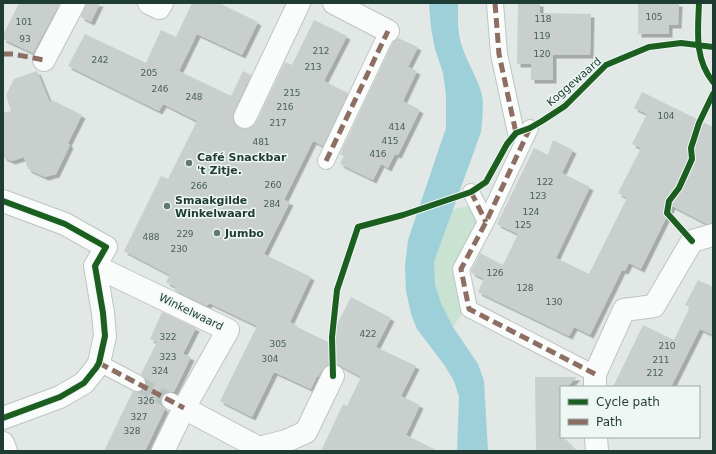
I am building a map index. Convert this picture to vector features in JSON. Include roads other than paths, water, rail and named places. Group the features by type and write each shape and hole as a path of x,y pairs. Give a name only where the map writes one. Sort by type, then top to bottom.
{"street":[{"path":"44,60 74,3"},
{"path":"149,3 159,8 162,3"},
{"path":"245,117 300,3"},
{"path":"326,161 388,31 334,3"},
{"path":"495,3 499,54 523,131 486,222 461,270 469,309 595,380 624,310 654,306 692,241 713,235"},
{"path":"471,192 486,222"},
{"path":"3,201 65,224 106,247 95,266 103,313 104,336 99,363 84,383 60,397 3,418"},
{"name":"Winkelwaard","path":"95,266 228,330 177,405 163,451"},
{"path":"99,363 137,383"},
{"path":"177,405 259,448 286,441 306,432 333,376"},
{"path":"596,438 596,451"},
{"path":"3,443 6,451"}],"water":[{"path":"429,3 458,3 460,41 478,83 483,100 481,132 434,262 435,284 441,303 453,327 478,364 484,381 488,451 457,451 459,397 454,381 445,366 417,329 411,314 406,291 405,266 408,240 446,128 446,95 443,73 435,49 431,28"}],"tunnel":[{"path":"137,383 170,401"}],"place":[{"name":"Café Snackbar 't Zitje.","path":"189,163"},
{"name":"Smaakgilde Winkelwaard","path":"167,206"},
{"name":"Jumbo","path":"217,233"}]}
